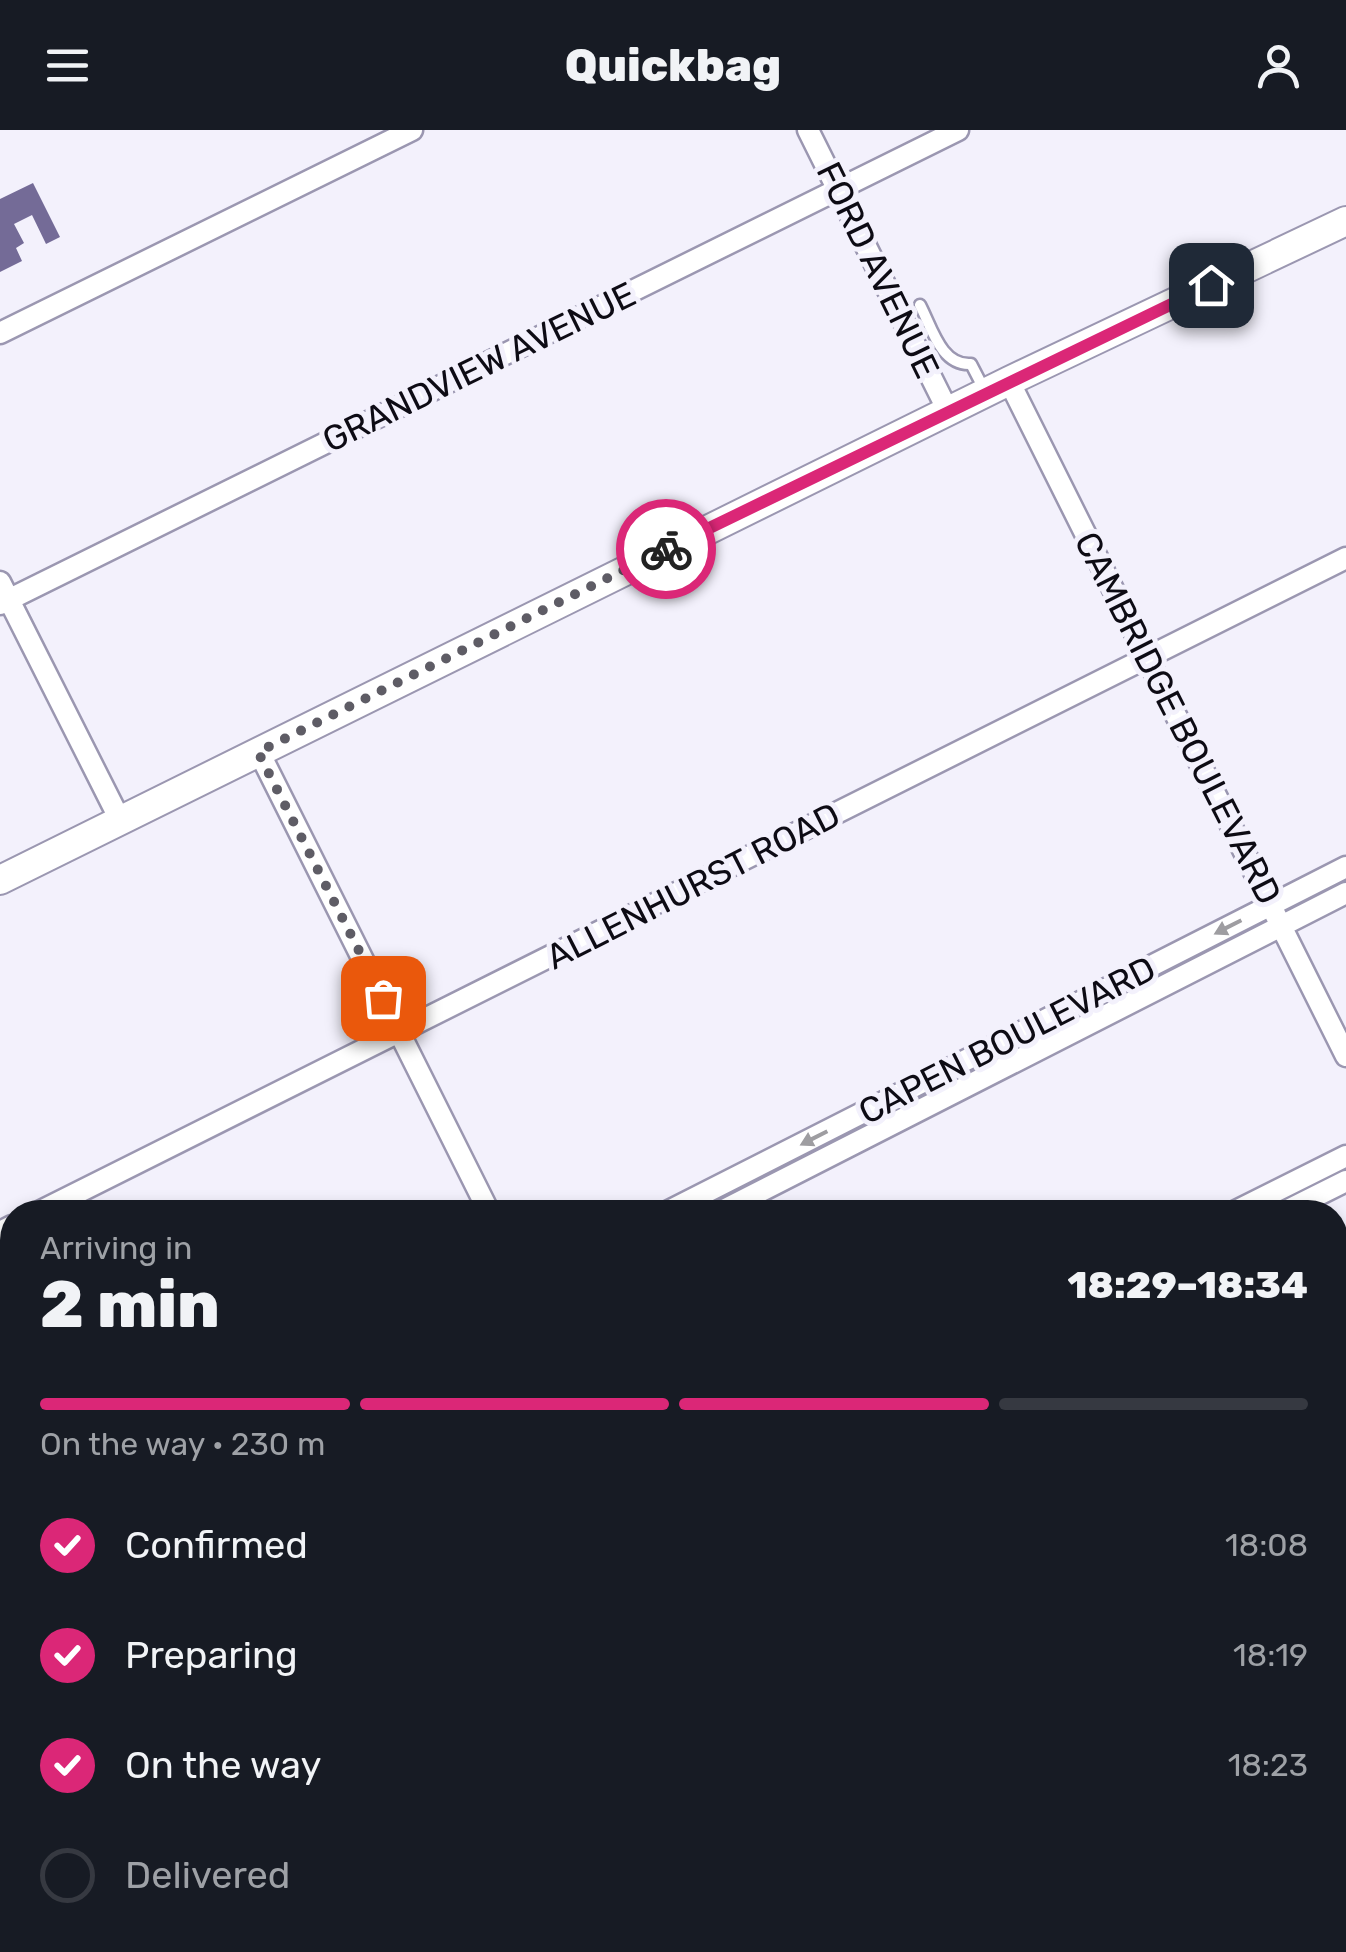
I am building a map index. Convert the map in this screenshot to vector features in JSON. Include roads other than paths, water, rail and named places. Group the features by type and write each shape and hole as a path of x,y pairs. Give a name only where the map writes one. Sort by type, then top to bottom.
{"main road":[{"path":"0,880 998,386 1346,221"}],"street":[{"path":"0,332 412,130"},
{"name":"FORD AVENUE","path":"808,130 948,411"},
{"name":"GRANDVIEW AVENUE","path":"3,595 958,130"},
{"name":"CAMBRIDGE BOULEVARD","path":"998,386 1147,658 1346,1056"},
{"name":"ALLENHURST ROAD","path":"63,1200 1346,558"},
{"path":"3,595 120,820"},
{"path":"258,752 483,1200"},
{"name":"CAPEN BOULEVARD","path":"692,1200 1346,867"},
{"name":"CAPEN BOULEVARD","path":"744,1200 1346,893"},
{"path":"1258,1200 1346,1156"},
{"path":"1308,1200 1346,1181"}],"lane":[{"path":"920,305 947,357 960,365 972,364 998,386"},
{"path":"926,368 947,357"},
{"path":"887,1101 898,1122"}]}
